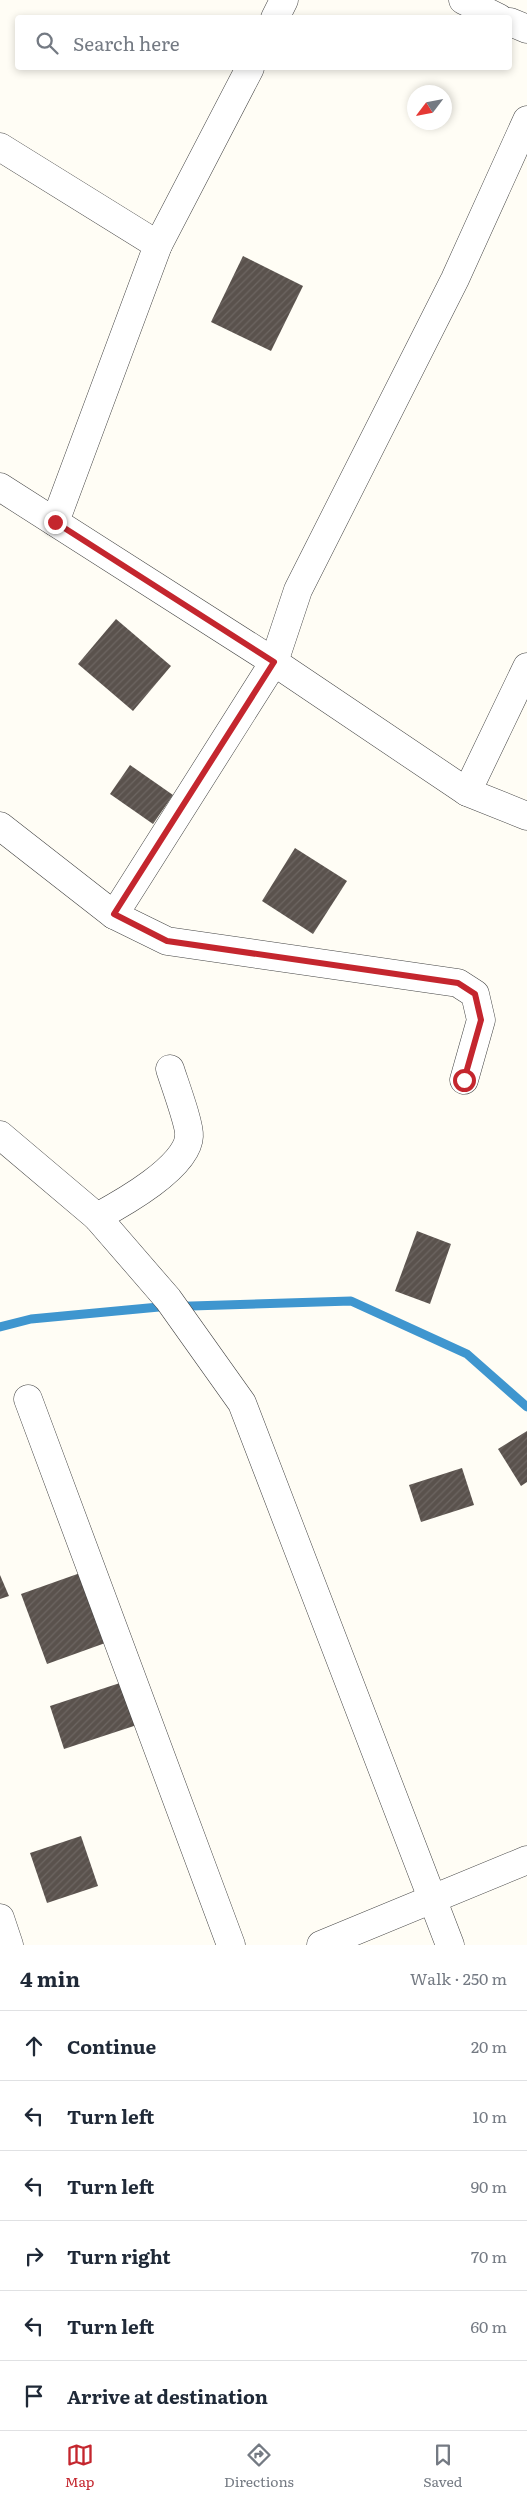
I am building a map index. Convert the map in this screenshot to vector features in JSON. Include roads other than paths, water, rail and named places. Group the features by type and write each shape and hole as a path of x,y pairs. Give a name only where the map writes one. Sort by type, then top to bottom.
{"street":[{"path":"276,15 284,0"},
{"path":"463,0 493,15"},
{"path":"512,23 527,30"},
{"path":"55,522 158,244 249,70"},
{"path":"114,914 274,662 298,590 455,279 527,120"},
{"path":"0,147 158,244"},
{"path":"0,487 274,662 467,792 527,816"},
{"path":"467,792 527,667"},
{"path":"0,826 114,914 167,941 458,983 475,994 481,1020 464,1080"},
{"path":"96,1218 135,1197 182,1155 189,1136 170,1069"},
{"path":"0,1135 96,1218 168,1299 242,1402 450,1945"},
{"path":"28,1399 232,1945"},
{"path":"320,1945 527,1860"},
{"path":"0,1918 10,1945"}],"waterway":[{"path":"0,1327 31,1319 159,1307 351,1301 467,1354 527,1407"}]}
